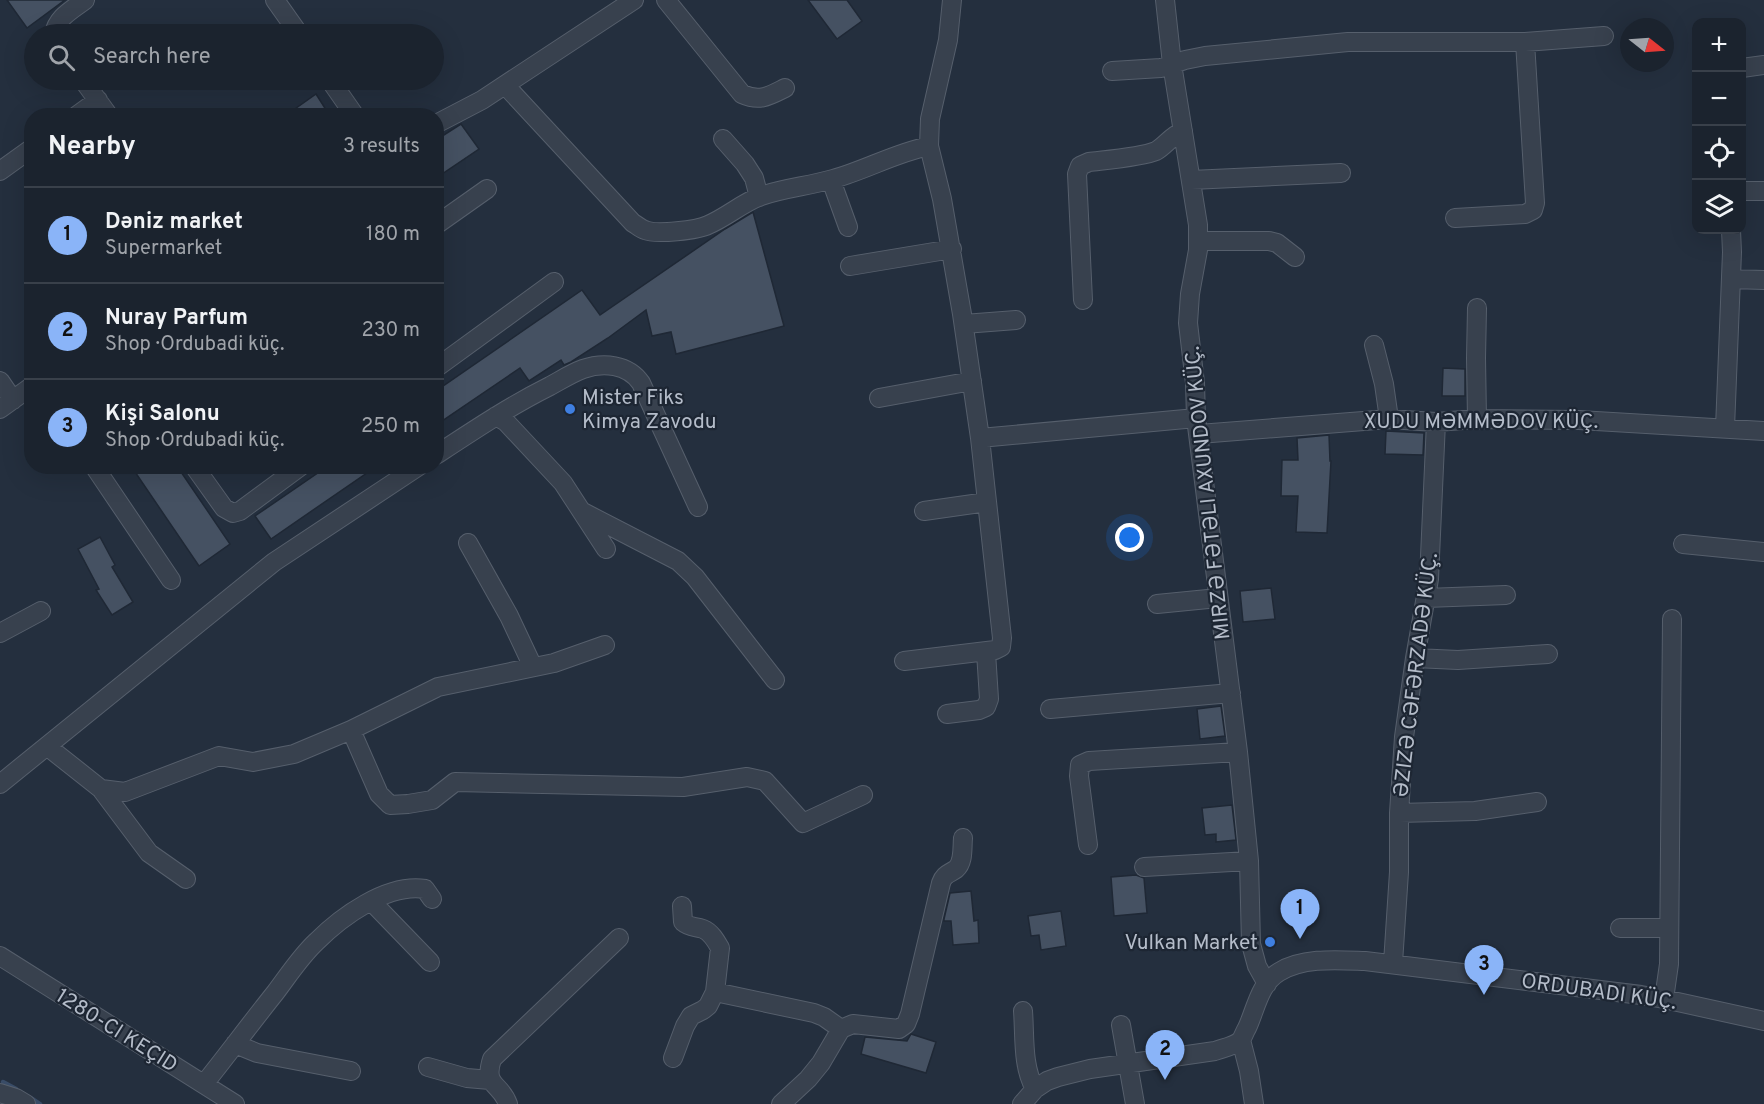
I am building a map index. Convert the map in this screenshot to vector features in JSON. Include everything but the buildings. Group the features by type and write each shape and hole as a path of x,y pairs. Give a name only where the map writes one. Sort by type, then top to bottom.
{"street":[{"path":"57,24 62,17 86,0"},
{"path":"275,0 292,24"},
{"path":"444,119 505,85 633,0"},
{"path":"666,0 742,94 758,99 768,97 785,88"},
{"path":"904,661 995,650 1001,646 1002,638 980,438 964,324 952,249 929,146 930,119 948,40 952,0"},
{"name":"MIRZƏ FƏTƏLI AXUNDOV KÜÇ.","path":"1165,0 1198,241 1188,323 1197,426 1238,752 1249,861 1251,944 1257,966 1266,984"},
{"path":"1112,71 1161,68 1204,56 1348,42 1525,42 1604,36"},
{"path":"1455,218 1526,214 1533,210 1535,203 1525,42"},
{"path":"1746,68 1764,66"},
{"path":"505,85 633,223 645,230 657,233 701,228 759,197 831,180 908,150 929,146"},
{"path":"90,90 104,108"},
{"path":"337,90 349,108"},
{"path":"87,108 98,100"},
{"path":"1083,300 1077,174 1080,166 1089,162 1147,154 1157,150 1173,136 1183,131"},
{"path":"723,139 754,178 759,197"},
{"path":"0,171 24,154"},
{"path":"1191,180 1341,173"},
{"path":"831,180 848,227"},
{"path":"444,219 487,189"},
{"path":"1746,191 1764,191"},
{"path":"1725,428 1731,234"},
{"path":"1198,241 1269,241 1277,243 1295,257"},
{"path":"850,266 952,249"},
{"path":"1731,279 1764,280"},
{"path":"444,362 554,282"},
{"path":"1477,308 1477,419"},
{"path":"964,324 1016,320"},
{"path":"1374,345 1384,384 1389,419"},
{"path":"444,450 518,402 583,369 602,365 619,367 634,373 641,383 698,507"},
{"path":"0,381 7,404 24,392"},
{"path":"879,398 972,381"},
{"path":"496,416 506,422 554,471 606,549"},
{"name":"XUDU MƏMMƏDOV KÜÇ.","path":"980,438 1197,426 1389,419 1436,422 1477,419 1579,420 1764,430"},
{"name":"ƏZIZƏ CƏFƏRZADƏ KÜÇ.","path":"1393,963 1399,872 1399,813 1407,711 1429,579 1436,422"},
{"path":"99,474 171,580"},
{"path":"200,474 224,508 233,513 240,511 289,474"},
{"path":"0,784 274,562 407,474"},
{"path":"924,511 987,502"},
{"path":"583,512 678,561 695,577 776,680"},
{"path":"468,543 509,615 533,667"},
{"path":"1683,544 1764,552"},
{"path":"1426,598 1506,595"},
{"path":"1157,604 1218,598"},
{"path":"0,633 41,611"},
{"path":"1664,999 1669,964 1672,619"},
{"path":"101,789 125,792 219,756 253,762 294,754 351,730 438,687 554,663 605,645"},
{"path":"947,714 980,710 986,707 988,699 986,652"},
{"path":"1415,658 1458,660 1548,654"},
{"path":"1050,708 1231,693"},
{"path":"351,730 379,794 390,805 432,800 455,782 683,787 747,777 765,781 803,823 863,795"},
{"path":"48,747 101,789 149,853 186,879"},
{"path":"1088,845 1079,776 1080,765 1089,761 1238,752"},
{"path":"1399,813 1475,811 1537,802"},
{"path":"781,1104 808,1079 821,1063 841,1029 853,1024 899,1029 906,1024 941,883 944,876 958,868 963,838"},
{"path":"1144,867 1249,861"},
{"path":"204,1084 299,961 338,922 371,901 388,894 416,888 425,890 432,899"},
{"path":"371,901 430,962"},
{"path":"673,1058 691,1016 708,1006 716,992 720,948 708,932 701,928 689,927 684,922 682,906"},
{"path":"1620,928 1669,928"},
{"path":"508,1104 506,1098 490,1080 489,1069 492,1059 619,938"},
{"path":"0,956 235,1104"},
{"name":"ORDUBADI KÜÇ.","path":"1266,984 1278,973 1292,966 1311,962 1342,960 1393,963 1664,999 1764,1021"},
{"path":"1022,1104 1035,1089 1058,1077 1090,1069 1215,1051 1232,1046 1241,1040 1266,984"},
{"path":"716,992 814,1012 841,1029"},
{"path":"1023,1011 1027,1067 1035,1089"},
{"path":"1121,1025 1136,1104"},
{"path":"1241,1040 1254,1104"},
{"path":"235,1044 257,1053 351,1071"},
{"path":"428,1067 466,1078 490,1080"},
{"path":"0,1093 26,1104"}],"waterway":[{"path":"3,1082 16,1089"},
{"path":"31,1098 40,1104"}],"place":[{"name":"Mister Fiks Kimya Zavodu","path":"570,409"},
{"name":"Dəniz market","path":"1300,939"},
{"name":"Vulkan Market","path":"1270,942"},
{"name":"Kişi Salonu","path":"1484,995"},
{"name":"Nuray Parfum","path":"1165,1080"}]}
